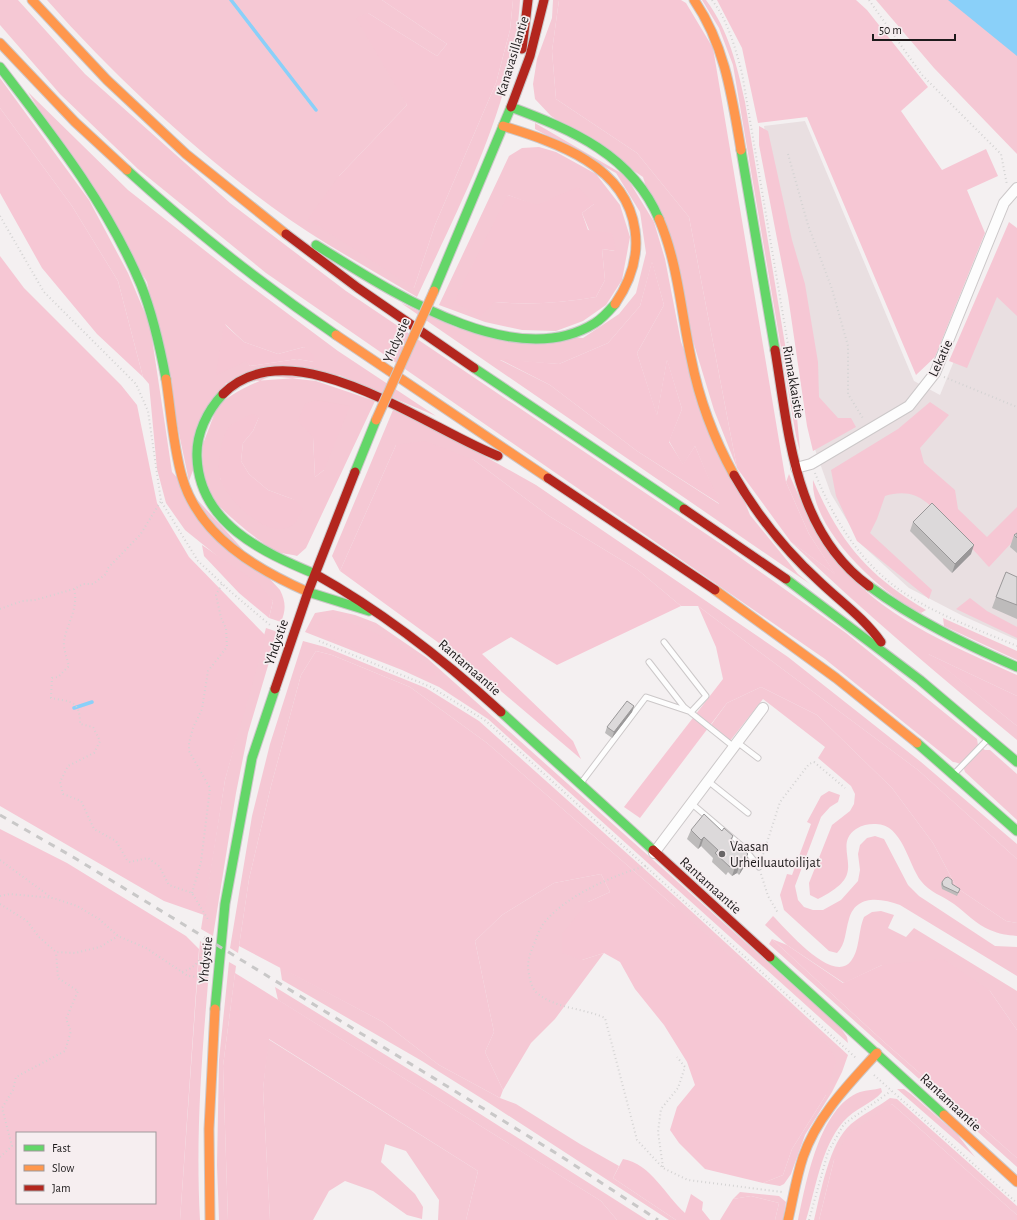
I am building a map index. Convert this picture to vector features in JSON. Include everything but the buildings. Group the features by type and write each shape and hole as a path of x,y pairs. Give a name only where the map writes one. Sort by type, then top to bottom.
{"main road":[{"path":"32,0 101,75 168,138 242,201 355,287 466,364 720,533 889,655 1017,762"},
{"name":"Kanavasillantie","path":"511,107 526,33 528,0"},
{"name":"Kanavasillantie","path":"511,107 530,56 544,0"},
{"name":"Rinnakkaistie","path":"694,0 706,17 715,36 730,84 796,468 805,501 813,518 844,562 868,586 899,610 928,626 1017,667"},
{"path":"0,43 73,121 148,189 228,254 330,330 693,575 806,655 919,745 1017,831"},
{"name":"Rantamaantie","path":"0,67 89,190 123,247 141,285 161,349 180,474 188,496 202,518 222,540 242,556 281,580 308,592 381,614"},
{"path":"511,107 570,132 596,146 624,166 644,190 656,210 668,242 691,360 716,438 734,475 757,513 782,545 820,582 873,629 889,655"},
{"name":"Yhdystie","path":"210,1220 209,1129 215,998 225,904 252,758 308,592 376,420 434,291 511,107"},
{"path":"242,201 406,298 445,316 477,328 508,336 530,339 568,335 588,327 604,316 628,285 634,267 636,248 636,226 630,206 619,188 605,173 588,160 532,135 504,126"},
{"name":"Rantamaantie","path":"528,465 492,453 430,422 342,382 307,372 285,371 247,377 232,386 222,395 211,408 203,422 197,439 196,458 198,476 205,494 215,510 231,527 263,549 347,591 381,614 453,668 654,853 1017,1182"},
{"path":"788,1220 805,1150 813,1133 829,1108 876,1053"}],"street":[{"name":"Lekatie","path":"796,468 811,464 909,406 935,373 1004,203 1017,188"},
{"path":"654,853 763,708"}],"lane":[{"path":"664,642 706,696 691,712"},
{"path":"649,662 684,707 735,745 758,758"},
{"path":"580,785 646,697 691,712"},
{"path":"953,775 989,738"},
{"path":"708,781 748,813"},
{"path":"692,803 744,848 759,867"}],"path":[{"path":"712,0 726,23 735,45 742,73 791,365"},
{"path":"869,0 922,75 1001,154 1009,197"},
{"path":"788,154 808,225 832,289 848,346 848,394 870,430"},
{"path":"0,216 44,292 136,384 148,411 161,501 198,561 222,584 270,625"},
{"path":"935,373 1017,407"},
{"path":"811,464 832,511 843,530 854,547 882,575 897,588 930,607 1017,646"},
{"path":"0,609 74,589 83,584 93,584 106,574 108,568 140,535 161,501"},
{"path":"192,893 201,862 210,788 189,751 189,743 193,728 202,709 208,671 227,647 226,628 221,618 216,595 222,584"},
{"path":"74,589 76,598 74,610 63,643 68,666 58,677 52,678 51,698 71,702 77,706 79,709 80,724 92,727 100,741 94,753 68,766 60,782 63,794 81,801 94,829 116,841 127,860 130,862 148,858 159,866 169,885 192,893 211,925"},
{"path":"319,641 431,687 486,721 1017,1203"},
{"path":"778,913 768,896 759,867 780,802 809,764 814,762 845,788"},
{"path":"0,860 53,898"},
{"path":"646,866 616,875 590,888 563,906 543,923 528,957 529,977 537,993 562,1006 592,1012 605,1018 637,1140 663,1168 688,1180 795,1193"},
{"path":"0,896 10,894 53,898 77,906 94,916 118,936 146,948 188,976 202,977"},
{"path":"0,904 27,921 39,937 56,952 75,953 100,947 118,936"},
{"path":"182,972 191,969 202,957 208,938"},
{"path":"0,1157 12,1146 2,1108 14,1090 16,1077 65,1051 71,1031 66,1018 78,991 58,978 56,952"},
{"path":"663,1168 658,1132 661,1109 678,1088 685,1067 677,1057"},
{"path":"809,1220 828,1152 844,1124 892,1090"}],"shaded area":[{"path":"0,0 18,0 85,74 230,203 346,291 724,546 846,633 977,739 978,745 985,750 990,750 1017,774 1017,820 965,772 961,765 953,762 825,659 266,273 138,169 60,94 0,25"},
{"path":"47,0 382,0 447,44 437,56 368,13 407,105 339,176 414,288 435,225 496,83 510,30 513,0 520,0 516,39 496,115 467,190 417,297 344,254 289,219 212,160 154,110 126,83"},
{"path":"382,0 513,0 510,30 496,83 435,225 414,288 308,219 339,176 407,105 356,18 368,13 437,56 447,44"},
{"path":"553,0 559,0 552,51 556,99 637,153 689,217 737,468 714,410 643,177 551,116 535,99 533,84 537,59 552,18"},
{"path":"559,0 681,0 686,3 713,48 786,482 809,534 836,575 791,542 737,468 689,217 637,153 556,99 552,51"},
{"path":"702,0 706,0 721,24 739,75 745,102 797,417 800,451 796,436 733,65 719,28"},
{"path":"717,0 856,0 867,10 928,87 901,111 942,170 986,149 998,176 967,190 985,233 935,357 916,375 807,117 758,123 742,48"},
{"path":"876,0 1017,0 1017,154 934,68"},
{"path":"0,78 89,200 128,273 150,325 172,472 280,590 285,606 281,622 269,618 273,601 185,530 166,503 157,469 149,384 143,377 118,281 72,206 0,108"},
{"path":"28,92 128,190 236,275 338,351 436,416 339,375 226,383 189,481 147,282","holes":["225,324 244,342 278,354 304,347 314,362 297,359 250,366"]},
{"path":"0,108 72,206 118,281 143,377 97,334 42,268 0,193"},
{"path":"805,121 914,381 940,395 989,276 1017,304 1017,640 963,616 909,588 862,545 831,494 812,441 764,126"},
{"path":"535,123 626,176 654,222 665,259 681,342 750,515 798,574 810,584 401,303 457,328 583,338 619,314 636,293 646,253 640,212 616,173 535,129","holes":["652,262 664,305 637,353 657,416 667,360 682,409 669,441 683,465 695,446 719,504 637,451 550,385 500,360 559,364 608,343 640,306"]},
{"path":"759,126 768,131 792,240 805,284 818,362 819,397 838,418 851,418 856,427 813,451 807,426 788,296 759,145"},
{"path":"539,147 556,152 596,174 620,205 630,237 622,280 606,305 583,321 556,331 522,330 485,322 439,305 509,156 522,148","holes":["508,195 537,206 594,204 582,213 589,230 615,251 602,249 605,280 596,297 545,303 494,302"]},
{"path":"578,187 594,204 582,213 588,230 612,233 616,251 602,249 605,280 596,297 545,303 494,302 481,316 454,302 508,195 537,205"},
{"path":"1009,222 1017,228 1017,316 997,297 967,368 949,361"},
{"path":"0,256 24,288 121,385 137,405 157,503 189,557 266,636 225,780 204,915 164,901 0,806"},
{"path":"652,261 664,305 637,353 657,415 667,359 682,409 669,442 683,464 695,446 720,504 637,451 550,385 499,359 559,364 608,343 640,306"},
{"path":"224,324 244,342 278,354 304,347 314,355 314,362 297,359 250,366 246,361 216,375"},
{"path":"271,376 316,381 375,401 306,548 297,556 281,553 270,548 231,517 211,496 204,475 202,453 203,442 209,421 214,411 232,395","holes":["259,417 253,431 243,443 241,461 249,474 268,490 295,500 220,479","313,437 324,470 315,477"]},
{"path":"317,400 350,406 324,470 315,477 313,437 298,421 305,404"},
{"path":"930,402 949,415 920,448 924,463 955,490 958,509 987,537 1017,507 1017,537 989,567 943,517 924,500 904,493 885,496 877,519 870,533 932,590 929,599 857,541 836,496 831,470 898,429"},
{"path":"393,410 456,440 536,485 788,657 921,762 1017,844 1017,859 918,770 698,606 681,606 638,570 549,516 474,460 396,445 340,571 332,556"},
{"path":"252,414 259,417 253,431 243,443 241,461 249,474 268,490 295,500 303,508 296,522 292,526 280,529 269,527 259,522 238,506 224,487 220,478 220,457 224,436 234,423"},
{"path":"425,441 474,460 549,516 638,570 681,606 557,665 511,637 482,654 573,741 581,759 476,670 340,571 396,445"},
{"path":"789,474 819,537 838,563 859,585 882,604 933,636 1017,675 1017,696 928,654 1017,726 1017,740 874,619 791,542 835,574 809,534 786,482"},
{"path":"813,480 834,522 845,539 871,570 887,584 926,610 921,613 905,604 868,575 851,557 835,538 823,518 815,499"},
{"path":"202,545 259,584 273,601 269,618 239,593 204,556"},
{"path":"970,598 987,611 1017,627 1017,638 956,609"},
{"path":"698,606 918,770 1017,859 1017,923 1006,921 957,888 933,843 892,788 817,715 761,687 727,703 640,818 624,807 723,679 716,647"},
{"path":"333,610 355,615 376,623 427,658 840,1027 847,1037 848,1043 488,719 439,687 402,670 305,632 315,613"},
{"path":"330,617 358,625 384,638 433,668 437,676 426,676 322,635 317,625"},
{"path":"943,618 1017,651 1017,660 944,626"},
{"path":"266,628 278,632 248,733 236,793 213,936 201,929 225,780"},
{"path":"303,641 325,647 426,688 479,721 679,900 848,1055 842,1072 832,1092 805,1135 791,1174 784,1184 780,1186 763,1183 783,1175 792,1149 826,1095 674,906 487,743 410,687 332,655 316,651 301,675 271,786 249,879 238,953 230,948 252,816 270,744"},
{"path":"316,651 332,655 410,687 487,743 674,906 828,1044 836,1061 826,1095 792,1149 783,1175 763,1183 705,1169 679,1143 670,1130 677,1107 695,1085 687,1062 664,1025 635,989 620,962 604,953 582,960 562,953 562,934 588,902 610,892 601,874 554,883 502,915 475,941 494,1032 485,1052 503,1090 500,1098 439,1065 383,1022 239,946 249,879 271,786 301,675"},
{"path":"926,653 1017,696 1017,726"},
{"path":"761,687 817,715 892,788 933,843 957,888 1006,921 1017,923 1017,936 1006,935 985,928 954,904 924,885 916,874 898,837 884,825 865,825 856,829 848,839 848,868 843,882 835,889 818,899 810,895 809,883 832,825 850,811 854,804 855,794 851,786 818,758 825,747 763,699 730,741 711,725 727,703"},
{"path":"829,791 840,795 838,802 830,807 821,817 795,886 798,900 804,907 813,910 823,910 841,900 858,881 860,870 858,854 860,845 867,838 875,836 884,839 908,885 919,896 995,946 1017,947 1017,976 900,905 893,903 870,900 857,905 852,911 844,942 837,953 829,951 784,910 780,895 787,874 792,875 811,824 807,822 821,796"},
{"path":"0,829 67,863 186,936 199,949 180,1220 0,1220"},
{"path":"601,874 610,892 588,902 582,960 604,953 555,1019 531,1043 503,1090 485,1052 494,1032 475,941 502,915 554,883"},
{"path":"881,911 894,915 888,928 906,937 914,928 1017,991 1017,1030 990,991 882,965 844,983 787,945 765,925 773,916 799,942 822,961 833,966 843,966 854,957 864,917 872,912"},
{"path":"772,939 884,1042 1017,1158 1017,1167 769,944"},
{"path":"772,939 787,945 843,983 882,965 943,959 990,991 1017,1030 1017,1158 884,1042"},
{"path":"200,941 211,949 199,1118 198,1152 200,1220 180,1220"},
{"path":"229,962 236,966 223,1066 228,1220 219,1220 217,1165 219,1060"},
{"path":"280,967 383,1022 439,1065 500,1098 516,1104 580,1144 619,1166 613,1178 676,1220 669,1220 422,1061 282,980"},
{"path":"235,973 601,1201 617,1220 466,1220 478,1171 269,1039 263,1089 270,1220 228,1220 223,1066"},
{"path":"275,987 441,1089 647,1220 617,1220 601,1201 278,1000"},
{"path":"268,1039 478,1171 466,1220 438,1220 439,1200 406,1151 385,1144 381,1162 415,1194 423,1207 422,1219 407,1215 373,1191 345,1181 329,1191 313,1220 270,1220 263,1089"},
{"path":"881,1088 882,1092 878,1096 848,1117 836,1132 824,1156 806,1220 798,1220 810,1167 824,1129 834,1113 846,1100 860,1092"},
{"path":"897,1089 904,1089 911,1094 957,1134 975,1157"},
{"path":"890,1098 897,1099 1017,1206 1017,1215 892,1104 834,1160 819,1220 814,1220 831,1155 843,1132 856,1120"},
{"path":"892,1104 1017,1215 1017,1220 819,1220 834,1160 847,1135"},
{"path":"623,1159 642,1167 657,1181 685,1213 691,1194 703,1202 702,1210 710,1220 676,1220 613,1178"},
{"path":"740,1192 779,1196 786,1202 783,1220 775,1220 779,1203 751,1196 733,1199"},
{"path":"751,1196 779,1203 775,1220 720,1220 733,1199"}],"water":[{"path":"948,0 1017,0 1017,56"}],"waterway":[{"path":"231,0 316,110"},
{"path":"74,708 92,702"}],"railway":[{"path":"0,815 73,857 559,1155 658,1220"}],"traffic: fast":[{"path":"0,67 59,145 112,226 127,255 145,296 156,331 166,379"},
{"path":"434,291 511,107 556,125 598,148 633,178 647,197 659,219"},
{"path":"741,150 775,350"},
{"path":"127,170 177,214 229,256 282,297 336,335"},
{"path":"316,245 378,283 413,302 451,320 489,333 527,339 562,336 595,323 615,304"},
{"path":"474,368 684,509"},
{"path":"223,394 207,415 198,440 197,457 200,480 209,500 221,517 237,532 255,545 274,556 315,574"},
{"path":"355,472 376,420"},
{"path":"786,579 920,680 1017,762"},
{"path":"869,586 922,621 1017,667"},
{"path":"308,592 369,611"},
{"path":"215,1009 225,904 252,758 275,689"},
{"path":"501,712 653,850"},
{"path":"917,743 1017,831"},
{"path":"770,957 944,1115"}],"traffic: slow":[{"path":"32,0 107,80 186,154 286,234"},
{"path":"694,0 705,17 726,72 741,150"},
{"path":"0,43 75,122 127,170"},
{"path":"503,126 545,140 566,149 586,160 604,173 618,189 629,208 635,230 636,250 629,278 615,304"},
{"path":"659,219 671,253 675,270 698,389 714,433 734,475"},
{"path":"376,420 434,291"},
{"path":"336,335 548,478"},
{"path":"166,379 174,441 182,477 190,498 202,517 232,548 250,561 269,573 308,592"},
{"path":"715,590 836,678 917,743"},
{"path":"210,1220 209,1129 215,1009"},
{"path":"788,1220 796,1181 809,1142 825,1114 877,1053"},
{"path":"944,1115 1017,1182"}],"traffic: jam":[{"path":"522,49 528,0"},
{"path":"511,107 530,56 544,0"},
{"path":"286,234 358,288 474,368"},
{"path":"775,350 791,447 799,479 810,509 825,538 844,564 869,586"},
{"path":"223,394 251,376 285,371 321,376 360,389 398,406 469,443 498,456"},
{"path":"275,689 308,592 355,472"},
{"path":"734,475 762,518 795,558 860,618 881,642"},
{"path":"548,478 715,590"},
{"path":"684,509 786,579"},
{"path":"315,574 365,604 412,638 501,712"},
{"path":"653,850 770,957"}],"place":[{"name":"Vaasan Urheiluautoilijat","path":"722,854"}]}
